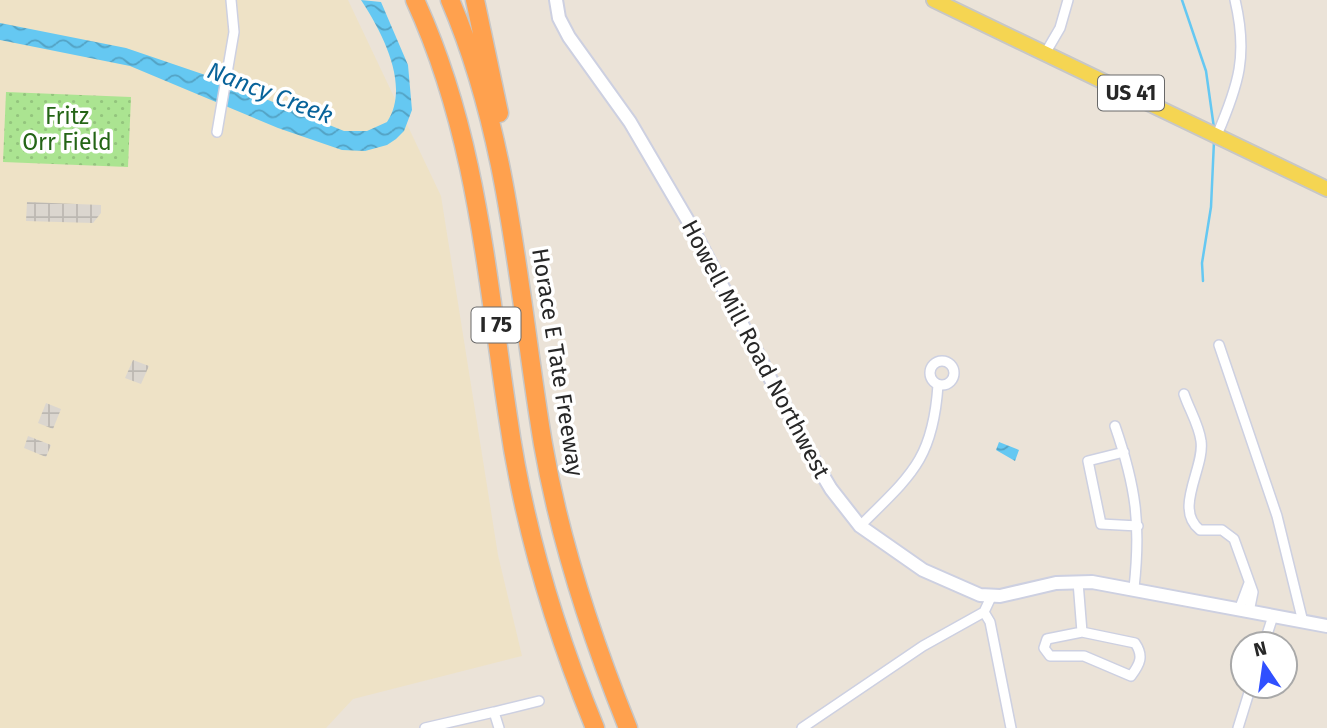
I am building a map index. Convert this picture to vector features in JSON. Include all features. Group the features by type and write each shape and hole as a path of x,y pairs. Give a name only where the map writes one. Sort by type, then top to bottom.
{"highway":[{"name":"I 75","path":"415,0 438,53 464,133 483,231 519,482 547,594 594,728"},
{"name":"Horace E Tate Freeway","path":"450,0 480,78 500,155 541,433 554,497 586,615 628,728"},
{"path":"475,0 496,94 500,155"}],"main road":[{"name":"Howell Mill Road Northwest","path":"556,0 559,18 569,37 631,122 691,226 806,447 831,489 860,526 923,569 961,587 991,597 1078,582 1134,588 1327,626"},
{"name":"US 41","path":"934,0 1048,48"},
{"name":"US 41","path":"957,0 1048,48 1219,131 1327,179"},
{"name":"US 41","path":"1219,131 1327,189"}],"street":[{"path":"217,132 234,32 231,0"},
{"path":"1048,48 1060,28 1068,0"},
{"path":"1219,131 1236,89 1242,61 1243,44 1235,0"},
{"path":"1219,345 1277,516 1303,622"},
{"path":"860,526 910,476 924,456 934,427 938,385"},
{"path":"1184,394 1201,441 1189,502 1193,521 1200,530 1222,530 1234,539 1249,583 1244,611"},
{"path":"1115,426 1136,500 1138,526 1134,588"},
{"path":"1124,452 1088,461 1101,524 1138,526"},
{"path":"1078,582 1082,632"},
{"path":"809,726 923,646 984,612 991,597"},
{"path":"984,612 990,622 1012,728"},
{"path":"1268,630 1273,616"},
{"path":"1082,632 1135,643 1141,651 1140,664 1131,676 1084,656 1050,656 1044,648 1047,639 1082,632"},
{"path":"1238,728 1247,700"},
{"path":"425,728 539,701"},
{"path":"494,712 499,728"}],"shaded area":[{"path":"0,0 348,0 441,196 498,555 522,656 353,699 326,728 0,728"},
{"path":"27,202 101,205 101,213 93,223 26,221"},
{"path":"133,360 149,366 141,384 125,378"},
{"path":"46,403 61,409 53,429 38,423"},
{"path":"28,436 51,445 46,457 24,448"}],"green space":[{"name":"Fritz Orr Field","path":"6,92 131,97 128,167 3,162"}],"water":[{"path":"361,0 381,2 408,65 412,110 404,131 396,139 387,145 365,151 342,150 278,128 130,66 0,40 0,23 126,48 217,79 344,131 367,131 387,122 394,108 396,92 395,76 385,43"},
{"path":"999,442 1019,450 1015,461 996,450"}],"waterway":[{"path":"1182,0 1206,71 1214,128"},
{"path":"1203,281 1202,263 1211,207 1214,141"}],"water label":[{"name":"Nancy Creek","path":"270,93"}]}
